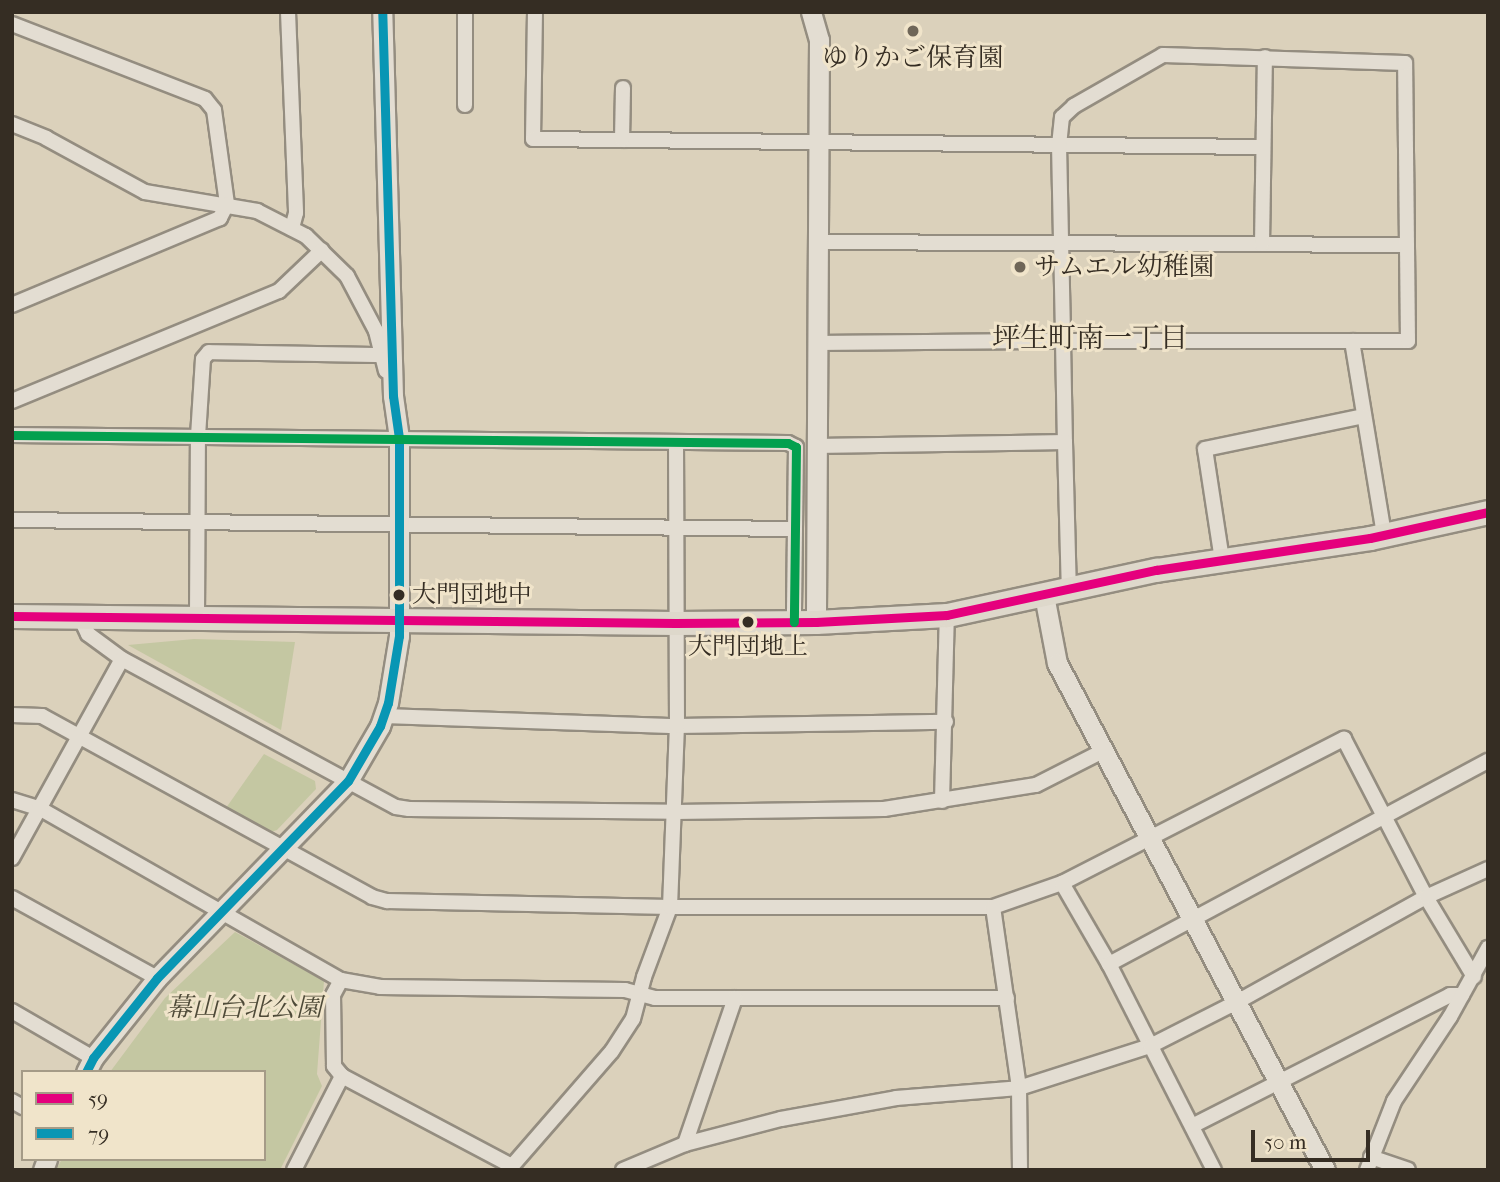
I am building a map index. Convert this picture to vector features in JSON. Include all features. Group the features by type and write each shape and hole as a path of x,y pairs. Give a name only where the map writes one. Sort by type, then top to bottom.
{"main road":[{"path":"12,616 675,623 805,622 947,615 1156,570 1384,535 1488,512"}],"street":[{"path":"288,12 296,213 292,228"},
{"path":"12,1011 90,1065 156,978 348,780 384,716 399,636 398,438 393,396 382,12"},
{"path":"465,12 466,105"},
{"path":"535,12 533,139 1263,147"},
{"path":"805,622 816,446 819,40 811,12"},
{"path":"12,24 205,99 214,110 227,204 220,218 12,305"},
{"path":"816,343 1063,341 1408,341 1405,63 1163,55 1074,106 1062,117 1059,144 1063,341 1065,442 1069,590"},
{"path":"1262,244 1265,57"},
{"path":"622,140 623,88"},
{"path":"12,124 46,138 145,191 186,200 227,204 257,212 292,228 322,250 347,276 376,331 393,396"},
{"path":"817,242 1407,245"},
{"path":"12,401 279,291 322,250"},
{"path":"1352,341 1384,535"},
{"path":"197,617 198,436 203,359 209,352 382,355"},
{"path":"1222,560 1205,450 1364,416"},
{"path":"12,435 788,443 796,447 795,529 805,622"},
{"path":"816,446 1065,442"},
{"path":"341,980 332,995 334,1066 342,1076 512,1166 611,1051 633,1019 670,907 677,726 674,527 676,443"},
{"path":"12,520 795,529"},
{"path":"1044,595 1057,663 1147,838 1325,1170"},
{"path":"942,802 947,615"},
{"path":"80,617 88,634 122,659 396,807 409,809 675,812 884,809 942,802 1036,785 1103,751"},
{"path":"12,858 122,659"},
{"path":"12,715 43,716 372,897 387,901 670,907 993,907 1062,883 1344,739 1426,897 1474,977"},
{"path":"384,716 677,726 946,722"},
{"path":"1110,964 1488,761"},
{"path":"12,800 39,808 341,980 380,987 625,990 655,998 1007,998"},
{"path":"623,1170 685,1144 781,1119 896,1098 1020,1088 1150,1046 1237,1002 1426,897 1488,869"},
{"path":"1062,883 1110,964 1150,1046 1194,1125 1214,1170"},
{"path":"12,898 156,978"},
{"path":"993,907 1020,1088 1020,1170"},
{"path":"1408,1170 1369,1163 1394,1101 1474,977 1488,948"},
{"path":"1194,1125 1450,995 1462,995"},
{"path":"685,1144 735,999"},
{"path":"294,1170 342,1076"}],"green space":[{"path":"194,639 295,642 281,730 128,645"},
{"path":"264,754 315,781 316,789 277,830 271,832 226,808"},
{"name":"幕山台北公園","path":"235,932 324,981 317,1074 322,1086 280,1170 57,1168 61,1161 266,1161 266,1070 111,1070 165,998"}],"transit line":[{"name":"79","path":"87,1070 93,1058 157,978 348,781 380,726 388,703 399,636 399,438 393,396 382,12"},
{"path":"12,435 788,443 796,447 794,622"},
{"name":"59","path":"12,616 675,623 816,622 947,615 1156,570 1370,538 1488,512"}],"place":[{"name":"ゆりかご保育園","path":"913,31"},
{"name":"サムエル幼稚園","path":"1020,267"},
{"name":"大門団地中","path":"399,595"},
{"name":"大門団地上","path":"748,622"}],"district":[{"name":"坪生町南一丁目","path":"1090,338"}]}
